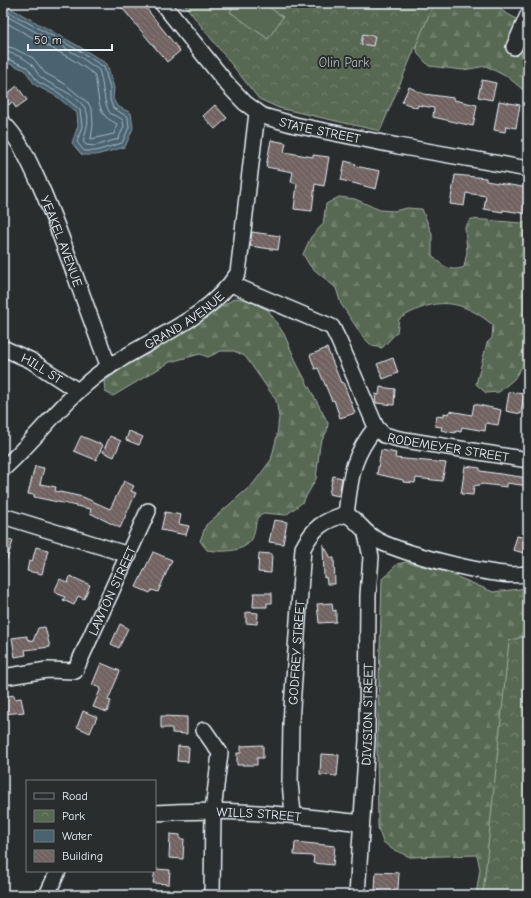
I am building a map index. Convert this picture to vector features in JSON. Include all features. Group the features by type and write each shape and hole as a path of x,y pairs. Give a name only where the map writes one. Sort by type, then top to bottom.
{"street":[{"name":"STATE STREET","path":"162,3 228,85 257,113 268,118 398,146 528,169"},
{"path":"514,47 528,15"},
{"name":"GRAND AVENUE","path":"3,469 78,392 109,367 210,306 231,284 238,273 257,113"},
{"name":"YEAKEL AVENUE","path":"3,122 13,134 21,148 52,213 91,322 109,367"},
{"name":"RODEMEYER STREET","path":"231,284 332,327 340,341 376,427 384,435 528,460"},
{"name":"HILL ST","path":"3,348 30,360 78,392"},
{"path":"376,427 360,447 355,458 346,514 353,518 366,534 380,542 454,565 515,575 528,573"},
{"name":"LAWTON STREET","path":"3,677 47,670 75,671 148,511"},
{"name":"GODFREY STREET","path":"293,814 290,783 291,722 303,548 312,532 328,519 346,514"},
{"path":"3,516 129,555"},
{"name":"DIVISION STREET","path":"357,895 367,740 368,595 371,557 366,534"},
{"path":"204,730 220,752 213,811 212,895"},
{"name":"WILLS STREET","path":"156,813 213,811 293,814 353,822 361,825"},
{"path":"47,895 58,872"}],"green space":[{"name":"Olin Park","path":"183,3 434,3 380,131 279,108 259,99"},
{"path":"236,3 263,3 283,17 268,39 230,12"},
{"path":"419,3 503,3 502,11 528,25 528,94 509,78 486,66 463,70 429,66 418,54 413,31"},
{"path":"339,197 355,199 380,210 394,211 407,208 422,209 432,234 432,255 442,265 454,269 464,267 467,252 465,227 471,219 522,223 528,219 528,357 514,379 499,392 486,393 476,384 487,343 492,338 493,325 481,316 458,305 436,304 424,307 399,319 397,332 382,348 372,346 363,337 341,304 336,288 310,266 303,254 311,237 323,224 326,204"},
{"path":"235,298 247,300 268,310 284,334 298,366 328,423 327,431 320,444 316,479 303,502 286,515 263,513 256,522 252,539 243,547 225,551 212,551 207,550 200,541 206,525 253,484 271,460 277,436 279,417 276,400 245,356 234,351 221,351 208,357 200,354 170,362 113,396 105,392 104,382 131,361 170,339"},
{"path":"406,562 446,572 493,592 528,588 528,895 476,895 480,869 477,855 410,857 392,849 383,842 378,828 377,746 382,579 397,564"},
{"path":"528,635 528,895 483,895 509,641"}],"water":[{"path":"3,4 80,47 107,64 114,88 113,99 117,106 131,113 133,128 125,147 96,155 82,155 72,143 78,126 77,113 56,96 35,85 25,70 3,61"}],"building":[{"path":"118,3 142,3 180,51 167,62"},
{"path":"363,34 375,36 373,46 361,44"},
{"path":"482,80 496,83 492,100 478,97"},
{"path":"17,86 27,100 16,108 12,102 9,105 3,97"},
{"path":"409,87 424,94 454,98 454,100 477,105 473,126 433,117 434,108 418,105 417,108 402,102"},
{"path":"499,101 520,105 516,128 506,126 505,132 494,130"},
{"path":"215,105 227,118 215,129 203,116"},
{"path":"271,140 286,143 284,152 313,157 313,155 329,157 324,186 315,184 312,211 294,209 297,184 291,182 293,172 266,167"},
{"path":"345,161 356,164 355,166 380,171 376,189 341,180"},
{"path":"455,175 486,178 486,181 528,188 528,214 484,209 486,196 466,193 464,206 450,204"},
{"path":"252,232 280,236 278,250 250,246"},
{"path":"327,348 341,383 343,382 355,413 340,418 334,400 332,401 318,368 315,369 310,355"},
{"path":"393,358 398,373 383,379 377,364"},
{"path":"380,387 395,389 394,405 376,403 375,394 379,395"},
{"path":"509,392 524,394 521,414 506,411"},
{"path":"474,404 501,410 498,425 486,423 485,431 462,427 461,432 456,431 455,433 441,430 442,427 435,426 437,416 444,417 444,413 449,414 450,411 472,415"},
{"path":"129,431 143,437 139,445 126,440"},
{"path":"81,436 103,445 96,460 74,451"},
{"path":"110,436 121,441 114,457 103,452"},
{"path":"381,450 396,453 395,458 446,463 442,481 416,478 415,483 403,482 403,480 377,474"},
{"path":"35,466 44,468 40,484 56,487 55,491 83,497 110,509 124,481 134,486 131,491 136,493 120,528 90,513 91,509 34,497 35,495 28,494"},
{"path":"465,466 480,468 480,471 528,478 528,486 507,483 507,487 483,484 474,486 473,495 461,494"},
{"path":"333,476 342,478 339,496 329,494"},
{"path":"165,512 181,515 179,524 189,526 186,535 161,530"},
{"path":"274,520 287,522 283,544 269,542"},
{"path":"517,536 527,538 524,553 513,550"},
{"path":"3,538 13,541 5,565 3,565"},
{"path":"323,544 331,558 334,558 335,584 327,584 326,577 324,578"},
{"path":"36,547 48,550 42,574 27,571 29,561 32,562"},
{"path":"153,552 172,560 158,592 152,590 150,593 136,587"},
{"path":"259,553 272,554 271,573 258,572"},
{"path":"70,576 90,585 84,599 78,596 74,605 63,600 65,597 54,592 60,579 68,583"},
{"path":"254,593 272,593 272,603 267,603 267,607 253,607"},
{"path":"332,603 333,611 336,610 336,622 319,623 317,604"},
{"path":"246,612 258,613 257,624 246,623"},
{"path":"120,624 128,628 119,648 111,644"},
{"path":"45,627 50,647 25,650 26,655 15,657 12,638 27,636 27,639 33,641 38,628"},
{"path":"101,663 120,671 108,700 111,701 107,712 93,707 101,688 92,685"},
{"path":"14,695 15,699 21,698 24,712 3,714 3,697"},
{"path":"83,711 97,717 90,733 77,727"},
{"path":"161,716 187,717 187,734 172,733 172,728 161,728"},
{"path":"263,745 263,758 257,758 257,765 237,765 237,753 241,753 241,746"},
{"path":"178,746 189,747 188,762 177,761"},
{"path":"321,754 339,755 337,776 320,775"},
{"path":"170,834 180,835 180,839 184,839 183,859 169,858"},
{"path":"295,842 335,846 333,865 313,863 314,856 294,855"},
{"path":"156,869 170,870 169,884 153,883"},
{"path":"376,872 399,873 398,889 394,889 394,895 380,895 380,891 375,891"}]}
